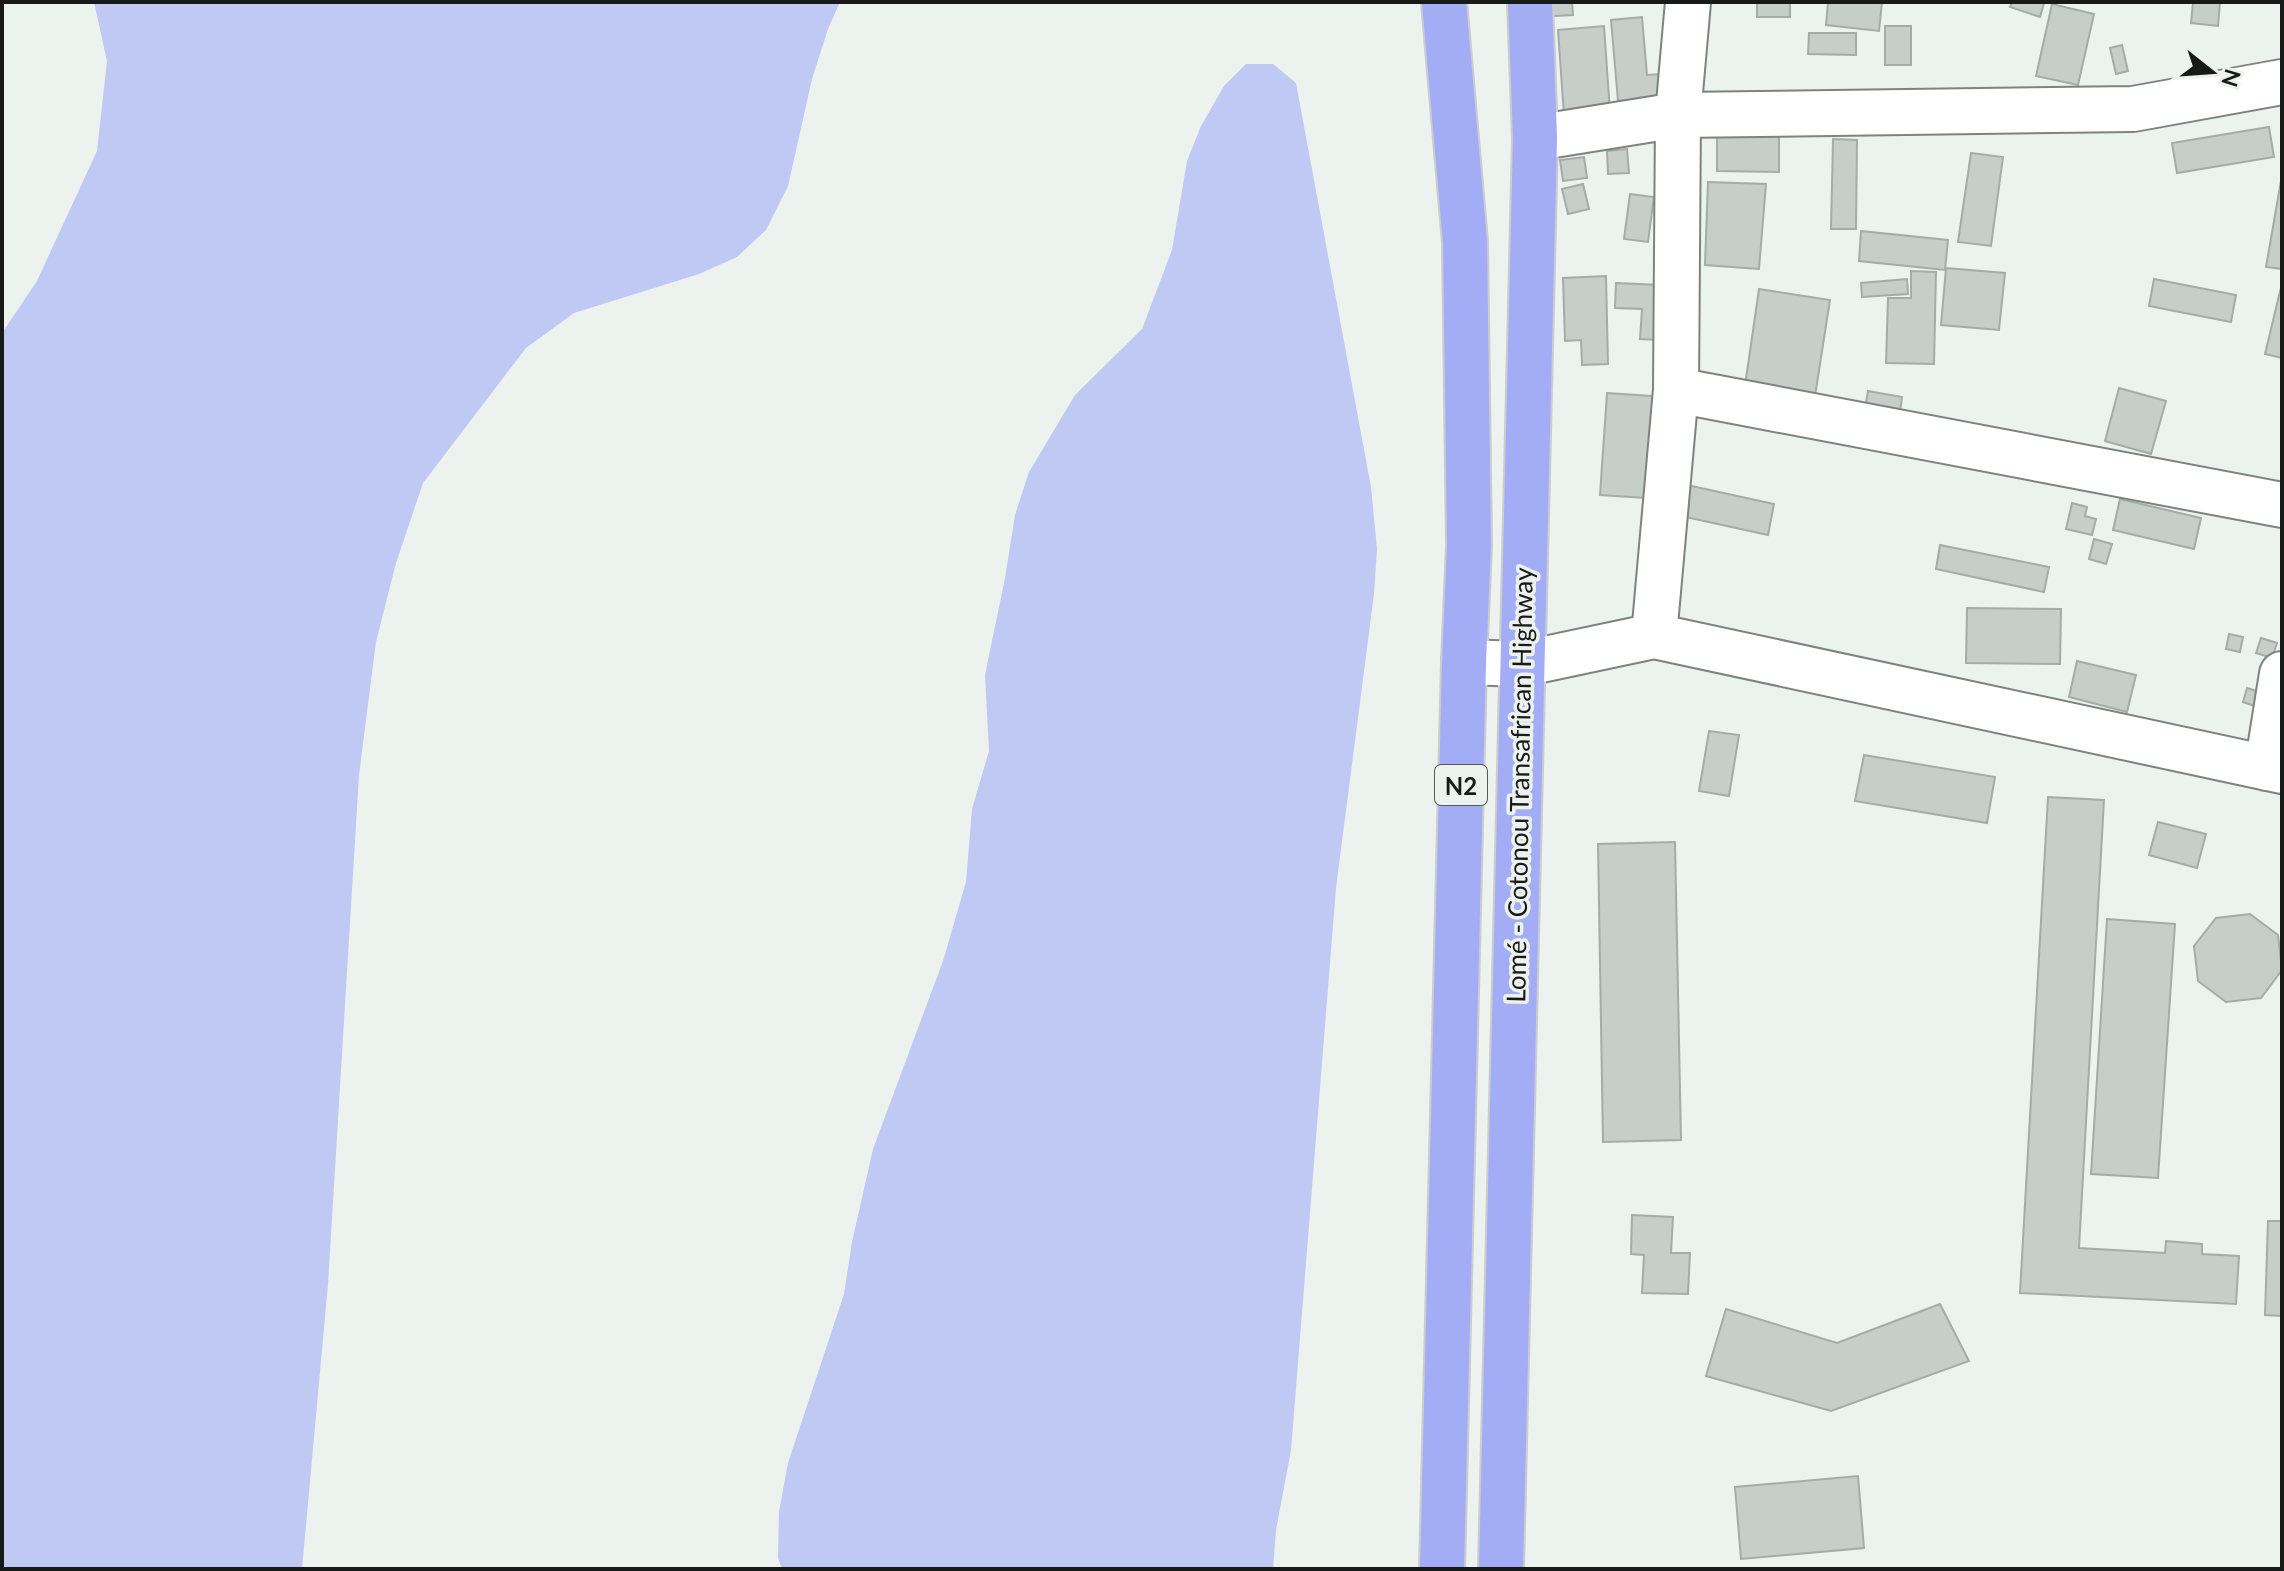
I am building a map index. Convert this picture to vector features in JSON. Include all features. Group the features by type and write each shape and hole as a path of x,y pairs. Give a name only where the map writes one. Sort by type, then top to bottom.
{"highway":[{"name":"N2","path":"1442,1569 1469,545 1465,242 1444,2"},
{"name":"Lomé - Cotonou Transafrican Highway","path":"1501,1569 1535,138 1530,2"}],"street":[{"path":"1654,636 1676,390 1678,115 1688,2"},
{"path":"1535,138 1678,115 2133,109 2282,82"},
{"path":"1676,390 2282,505"},
{"path":"1464,662 1522,664 1654,636 2274,769 2282,674"}],"water":[{"path":"94,2 840,2 812,79 788,186 766,230 737,257 699,274 574,313 526,348 423,483 396,563 376,642 359,775 328,1284 302,1569 2,1569 2,333 37,281 97,151 107,61"},
{"path":"1246,64 1273,64 1296,83 1371,487 1377,549 1374,594 1336,888 1291,1450 1276,1530 1273,1569 782,1569 778,1558 779,1512 788,1463 844,1294 873,1149 943,961 966,882 972,809 989,751 985,675 1015,515 1029,472 1075,395 1142,329 1172,250 1187,161 1201,126 1224,86"}],"building":[{"path":"1537,2 1572,2 1573,15 1538,17"},
{"path":"1757,2 1790,2 1790,17 1757,17"},
{"path":"1828,2 1882,2 1879,31 1826,25"},
{"path":"2012,2 2044,3 2040,17 2010,7"},
{"path":"2193,2 2220,2 2218,26 2191,23"},
{"path":"2052,4 2094,14 2078,85 2036,76"},
{"path":"1642,17 1647,75 1661,74 1663,97 1618,101 1611,20"},
{"path":"1604,26 1610,112 1564,115 1558,30"},
{"path":"1885,26 1911,26 1911,65 1885,65"},
{"path":"1809,33 1856,33 1856,55 1808,54"},
{"path":"2122,45 2128,71 2116,74 2110,48"},
{"path":"2269,127 2274,157 2177,173 2172,143"},
{"path":"1717,135 1779,136 1779,172 1717,171"},
{"path":"1833,139 1857,140 1856,229 1831,229"},
{"path":"1627,149 1629,173 1608,174 1607,151"},
{"path":"1971,153 2003,157 1991,246 1958,242"},
{"path":"1584,157 1587,178 1563,181 1560,160"},
{"path":"2282,175 2282,269 2266,267"},
{"path":"1708,182 1766,184 1759,269 1705,265"},
{"path":"1583,184 1589,209 1568,214 1562,189"},
{"path":"1630,194 1654,197 1648,242 1624,239"},
{"path":"1861,231 1948,240 1945,270 1859,261"},
{"path":"1946,268 2005,273 1999,330 1941,325"},
{"path":"1911,271 1936,272 1934,364 1886,363 1888,298 1911,298"},
{"path":"1606,276 1608,364 1582,365 1581,340 1565,341 1563,278"},
{"path":"1907,279 1908,294 1862,297 1861,283"},
{"path":"2154,279 2236,295 2231,322 2149,306"},
{"path":"1616,283 1661,285 1659,340 1640,339 1642,309 1615,308"},
{"path":"2282,283 2282,358 2265,354"},
{"path":"1759,289 1830,300 1815,396 1745,386"},
{"path":"2119,388 2166,401 2151,454 2105,441"},
{"path":"1868,391 1902,397 1900,412 1865,408"},
{"path":"1607,393 1666,397 1661,499 1600,495"},
{"path":"1687,485 1774,504 1768,535 1681,516"},
{"path":"2120,499 2201,518 2194,549 2113,530"},
{"path":"2072,503 2087,507 2085,516 2096,519 2092,535 2066,529"},
{"path":"2094,539 2112,544 2106,564 2089,559"},
{"path":"1940,545 2049,567 2044,592 1936,569"},
{"path":"1967,608 2061,609 2060,664 1966,663"},
{"path":"2229,634 2243,637 2240,652 2226,649"},
{"path":"2261,638 2277,643 2272,658 2256,653"},
{"path":"2077,661 2136,675 2127,712 2069,697"},
{"path":"2247,688 2272,696 2267,710 2243,702"},
{"path":"1709,731 1739,735 1729,796 1699,791"},
{"path":"1864,755 1995,777 1987,823 1855,801"},
{"path":"2048,797 2104,800 2079,1248 2165,1253 2166,1241 2202,1244 2202,1254 2239,1256 2236,1304 2020,1293"},
{"path":"2158,822 2206,834 2197,868 2149,855"},
{"path":"1675,842 1681,1140 1603,1142 1598,844"},
{"path":"2250,914 2278,935 2282,970 2261,998 2226,1002 2198,981 2194,946 2216,918"},
{"path":"2107,919 2175,924 2158,1178 2091,1174"},
{"path":"1632,1215 1673,1217 1671,1253 1690,1253 1688,1294 1642,1293 1644,1255 1631,1254"},
{"path":"2268,1221 2282,1221 2282,1316 2265,1315"},
{"path":"1940,1304 1969,1361 1831,1411 1706,1376 1726,1309 1837,1343"},
{"path":"1858,1476 1864,1548 1741,1559 1735,1487"}]}
